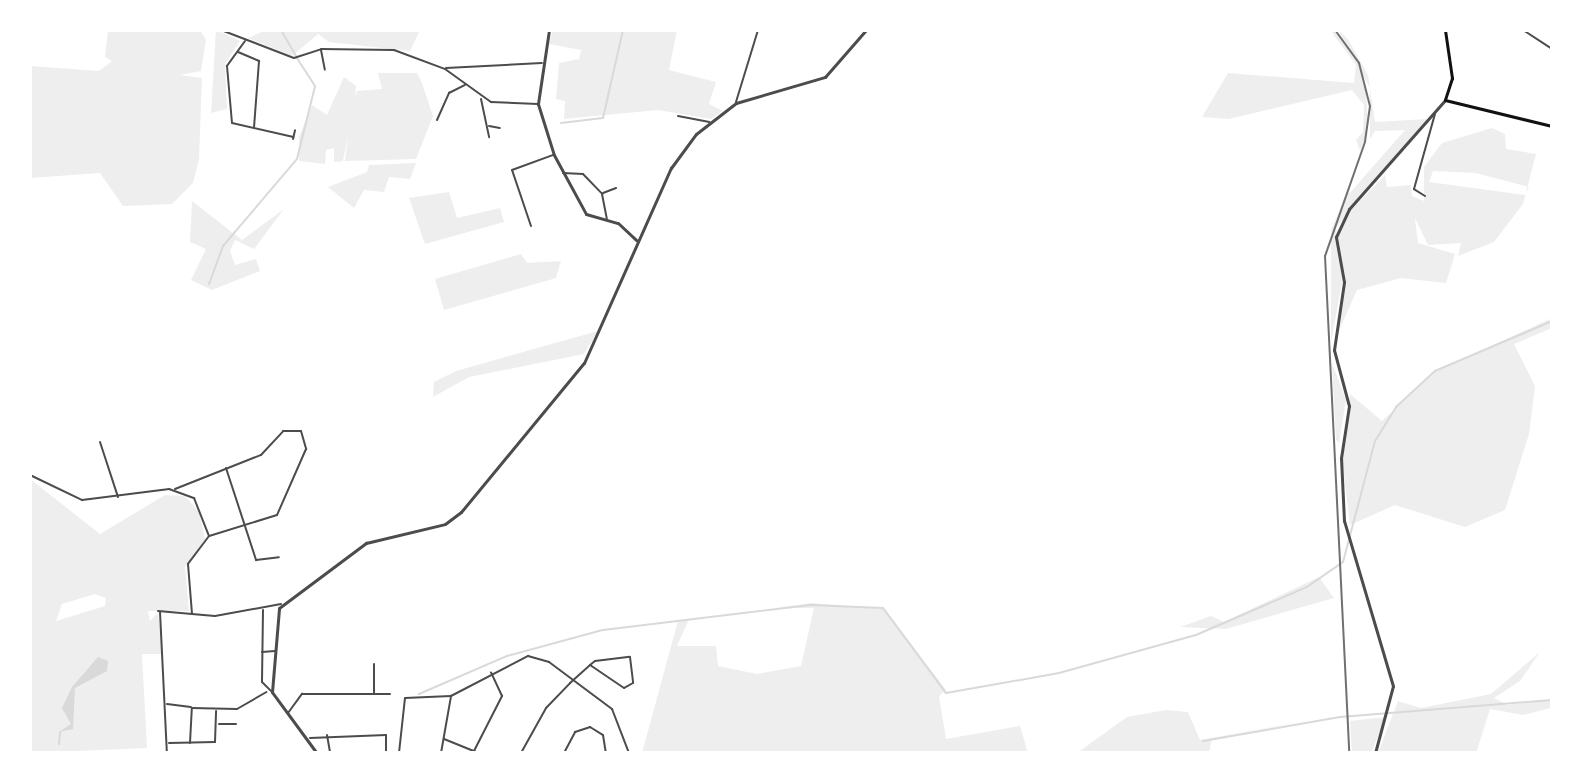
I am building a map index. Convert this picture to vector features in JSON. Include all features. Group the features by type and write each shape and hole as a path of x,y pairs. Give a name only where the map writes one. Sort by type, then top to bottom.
{"main road":[{"path":"1445,30 1452,78 1445,100 1552,126"}],"street":[{"path":"221,30 294,58 321,49 382,48 445,69 481,98 538,104"},
{"path":"446,31 458,30"},
{"path":"549,30 538,104 554,155 586,214 607,219 636,240"},
{"path":"736,103 758,30"},
{"path":"167,753 167,704 159,612 192,614 282,604 347,554 450,521 511,458 596,344 636,240 678,156 711,122 736,103 825,77 866,30"},
{"path":"1523,30 1552,49"},
{"path":"246,40 227,66 230,119 293,138 295,130"},
{"path":"321,49 325,70"},
{"path":"236,51 259,61 254,128"},
{"path":"445,69 542,63"},
{"path":"437,120 449,93 466,85"},
{"path":"481,98 489,137"},
{"path":"1375,753 1393,686 1344,521 1341,458 1349,406 1333,342 1343,273 1336,244 1342,220 1445,100"},
{"path":"1425,196 1414,189 1435,114"},
{"path":"678,116 711,122"},
{"path":"488,126 500,128"},
{"path":"531,226 512,170 554,155"},
{"path":"562,173 583,174 602,194 607,219"},
{"path":"602,194 616,188"},
{"path":"30,475 72,497 118,497 175,489 265,452 287,429 301,431 307,441 280,512 209,536 188,564 192,614"},
{"path":"100,442 118,497"},
{"path":"226,467 256,560 279,557"},
{"path":"175,489 198,504 209,536"},
{"path":"269,692 282,604"},
{"path":"263,608 262,652 269,692 310,738 316,753 366,753"},
{"path":"262,652 276,651"},
{"path":"399,753 405,698 451,696 491,671 533,656 616,713 629,753"},
{"path":"521,753 570,683 590,665 630,657 633,683 624,688 590,665"},
{"path":"374,664 374,694"},
{"path":"474,751 502,696 491,671"},
{"path":"167,704 237,709 269,692"},
{"path":"287,714 302,694 390,694"},
{"path":"441,753 451,696"},
{"path":"190,743 192,708"},
{"path":"168,743 215,742 215,708"},
{"path":"217,724 236,724"},
{"path":"564,753 575,732 590,727 603,735 606,753"},
{"path":"310,738 326,734 386,735 386,753"},
{"path":"326,734 330,752"},
{"path":"444,739 479,753"}],"shaded area":[{"path":"108,30 200,30 206,40 201,71 180,75 202,78 199,159 193,183 172,204 123,206 100,173 30,178 30,66 99,71 112,61 105,57"},
{"path":"216,30 240,41 225,64 227,109 211,113"},
{"path":"266,30 420,30 410,51 329,42 318,34 292,56 248,38"},
{"path":"553,30 677,30 669,70 716,82 709,104 723,111 711,119 658,110 564,119 565,101 556,99 559,63 579,59 581,50 549,44"},
{"path":"1330,30 1349,50 1361,71 1366,89 1368,123 1360,151 1356,140 1363,132 1364,105 1352,90 1229,119 1202,117 1228,73 1354,83 1356,65"},
{"path":"1338,30 1348,39 1368,75 1370,88"},
{"path":"378,73 417,73 422,83 433,116 416,159 345,161 348,136 343,161 334,162 334,148 326,150 325,164 299,161 299,137 312,105 327,115 344,77 356,86 355,97 357,91 382,89"},
{"path":"1370,88 1375,122 1427,119 1336,228 1342,282 1331,342 1331,230 1350,185 1349,194 1405,130 1375,131 1370,139"},
{"path":"1492,128 1505,134 1506,149 1536,154 1528,187 1476,173 1433,171 1429,182 1526,194 1523,204 1494,242 1458,256 1461,243 1428,245 1415,218 1418,243 1455,254 1446,283 1401,278 1357,290 1337,335 1346,282 1338,237 1350,211 1385,175 1387,187 1411,185 1412,196 1424,201 1424,167 1442,143"},
{"path":"416,163 410,179 389,177 384,192 364,190 354,208 328,187 367,172 369,165"},
{"path":"449,192 457,218 500,208 504,222 425,244 409,198"},
{"path":"192,201 242,240 284,209 254,249 235,240 230,251 235,265 256,259 260,271 212,290 191,280 206,249 190,242"},
{"path":"521,254 527,263 561,261 556,278 444,310 435,279"},
{"path":"1552,318 1552,328 1514,344 1535,386 1529,434 1505,510 1465,527 1395,505 1350,525 1342,458 1350,394 1382,421 1435,372"},
{"path":"598,331 584,354 469,377 433,397 434,382 456,371"},
{"path":"1332,363 1346,400 1339,443 1336,440"},
{"path":"30,479 100,534 165,495 185,496 199,512 205,539 185,567 189,611 148,611 150,621 158,613 163,654 142,654 147,748 30,753","holes":["95,594 106,598 105,606 56,621 62,604"]},
{"path":"1319,577 1334,598 1226,629 1180,627 1211,616 1224,622"},
{"path":"811,603 885,609 946,690 939,696 946,739 1020,726 1028,753 642,753 678,621 689,619 677,646 716,646 718,666 757,674 801,666 814,608 776,608"},
{"path":"1540,652 1520,681 1494,698 1508,705 1552,699 1551,708 1523,715 1490,709 1476,753 1378,753 1398,701 1421,708 1491,694"},
{"path":"98,657 108,661 107,671 75,688 73,729 59,732 71,724 62,708 72,687"},
{"path":"1166,710 1188,712 1200,740 1313,720 1212,739 1209,753 1077,753 1127,717"},
{"path":"1386,717 1371,753 1352,753 1350,721"}],"waterway":[{"path":"281,30 296,56"},
{"path":"561,123 603,118 623,30"},
{"path":"209,284 223,246 297,159 315,86 297,58"},
{"path":"419,694 507,656 603,630 811,605 883,608 946,693 1059,673 1196,635 1307,587 1343,562 1375,441 1396,407 1435,371 1552,321"},
{"path":"1203,741 1340,717 1552,700"},
{"path":"59,744 60,732"}],"railway":[{"path":"1335,30 1359,63 1370,106 1365,142 1325,256 1349,753"}]}
